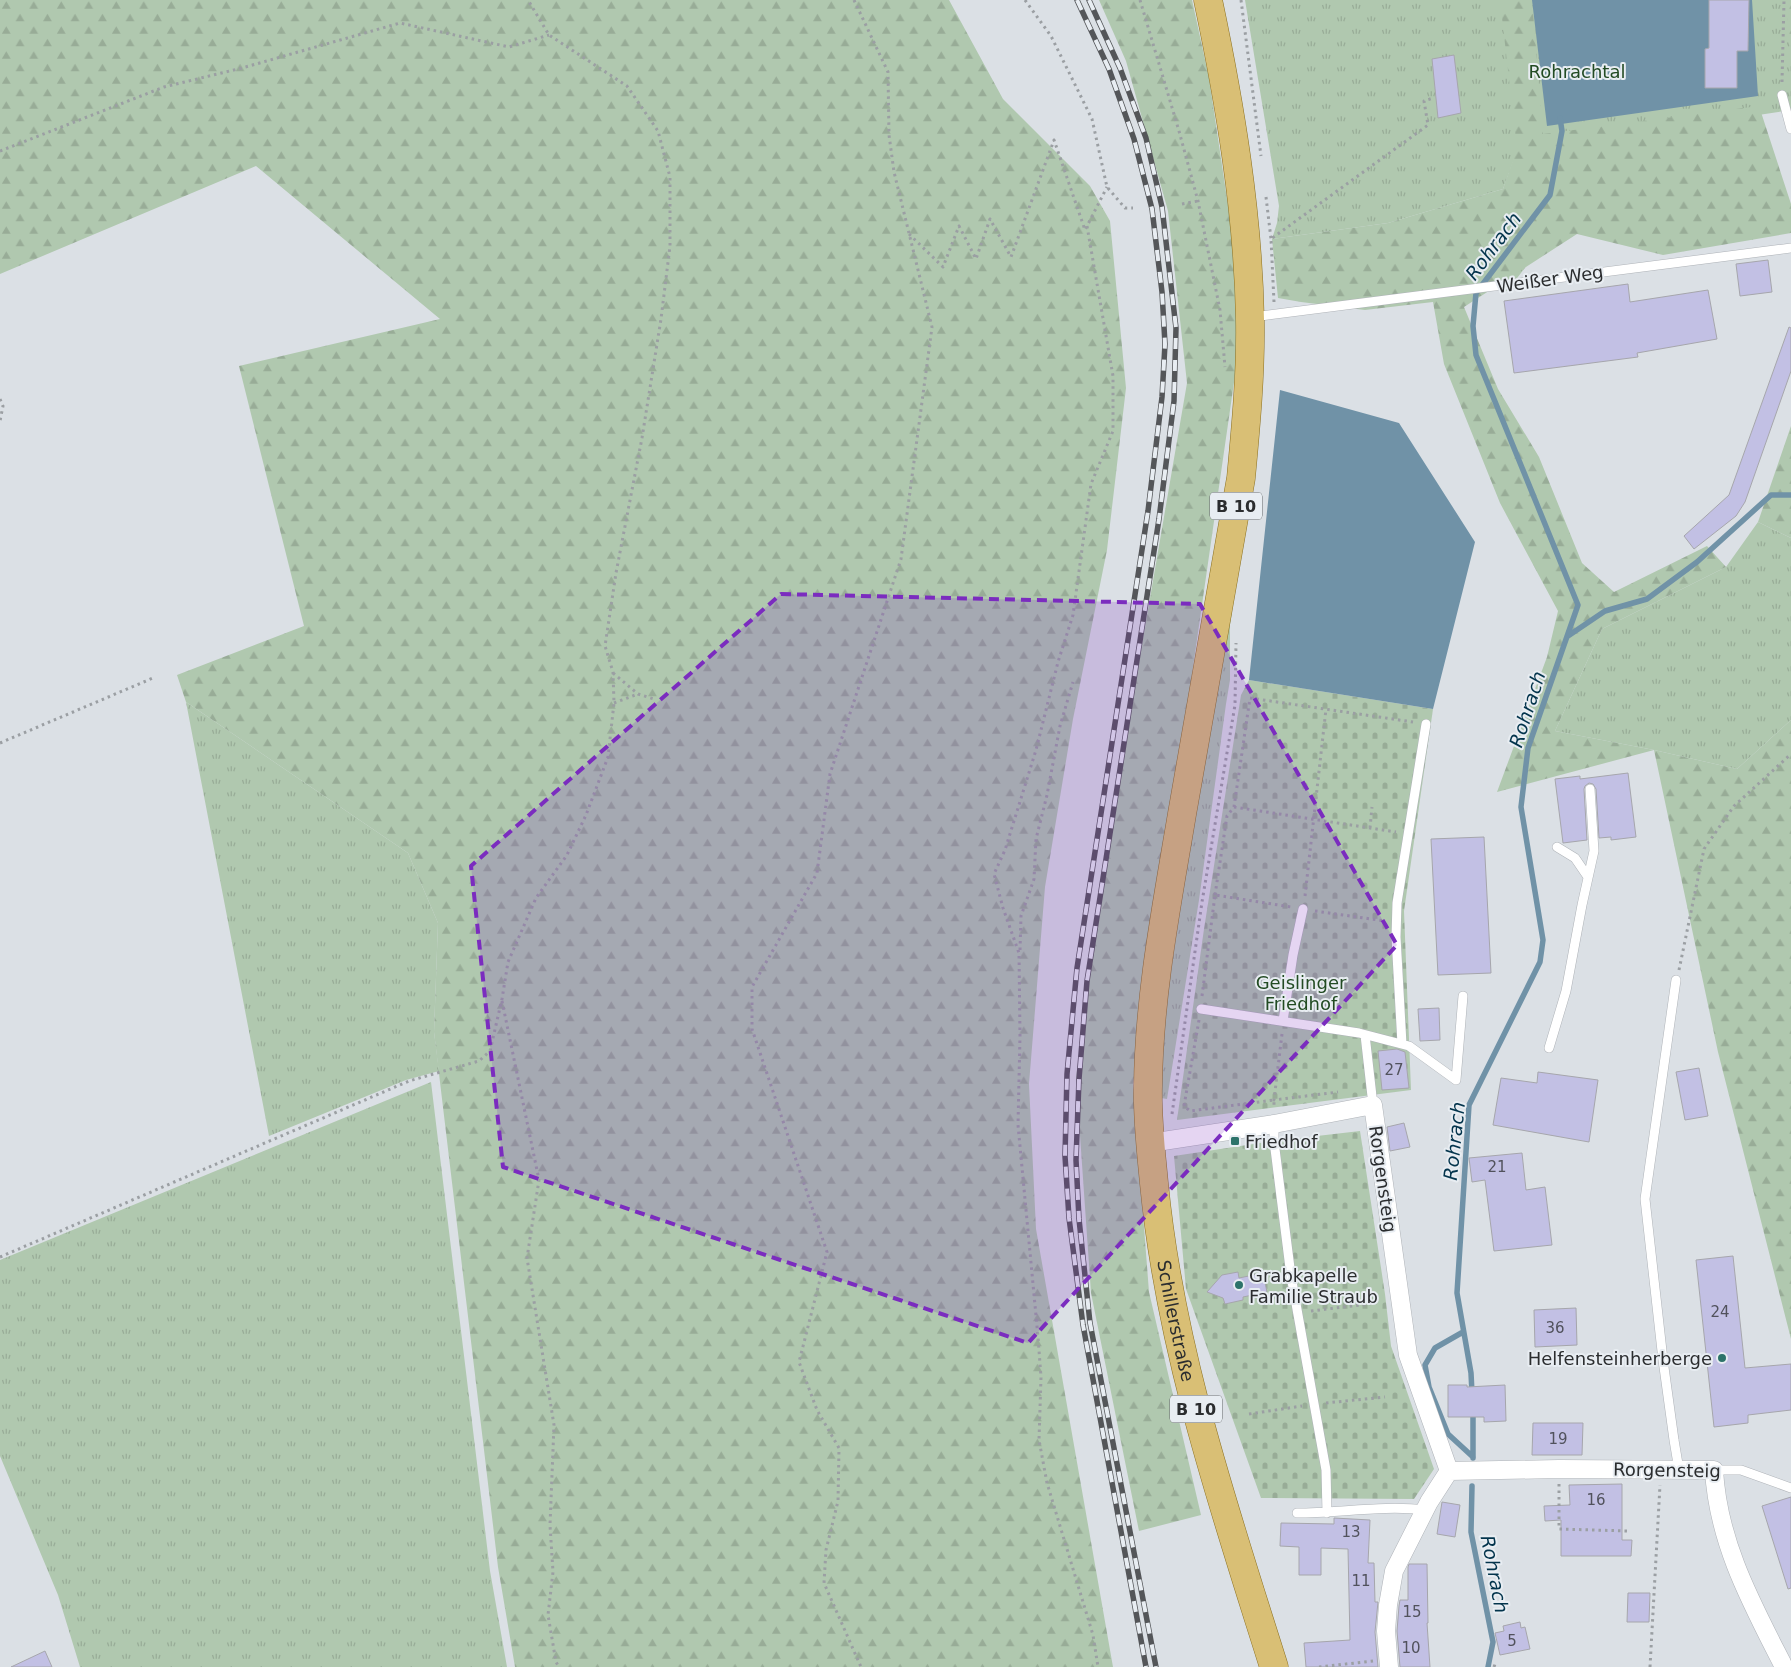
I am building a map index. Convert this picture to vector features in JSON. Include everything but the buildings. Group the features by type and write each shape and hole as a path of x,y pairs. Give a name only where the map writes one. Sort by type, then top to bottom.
{"main road":[{"name":"B 10","path":"1159,1141 1148,1087 1151,1010 1167,901 1241,478 1248,409 1262,316 1245,227 1222,65 1208,0"},
{"name":"Schillerstraße","path":"1159,1141 1157,1217 1168,1285 1184,1363 1223,1507 1274,1667"}],"street":[{"name":"Rorgensteig","path":"1159,1141 1274,1124 1372,1097 1408,1355 1449,1472 1559,1469 1714,1470"},
{"path":"1714,1470 1715,1487 1722,1521 1736,1569 1784,1667"},
{"path":"1389,1663 1386,1631 1394,1571 1425,1510 1449,1472"}],"lane":[{"path":"1782,95 1791,130"},
{"name":"Weißer Weg","path":"1262,316 1791,248"},
{"path":"1402,1044 1396,922 1397,903 1426,724"},
{"path":"1549,1048 1566,991 1594,851 1590,789"},
{"path":"1557,847 1575,858 1588,876"},
{"path":"1283,1021 1293,955 1304,909"},
{"path":"1676,980 1645,1199 1663,1360 1680,1470"},
{"path":"1201,1009 1365,1035 1402,1044 1409,1046 1456,1080 1463,996"},
{"path":"1365,1035 1372,1097"},
{"path":"1274,1124 1288,1247 1326,1470 1326,1513"},
{"name":"Rorgensteig","path":"1714,1470 1741,1470 1791,1488"},
{"path":"1297,1513 1408,1508 1425,1510"}],"path":[{"path":"0,1257 409,1081 479,1061 490,1051 502,1000 508,962 536,898 567,855 586,815 608,757 614,703 613,672 605,646 616,573 642,438 661,319 670,246 670,177 658,131 627,86 549,35 528,0"},
{"path":"854,0 888,72 889,135 894,172 932,327 901,559 830,774 817,873 752,987 752,1029 827,1252 799,1362 817,1410 839,1448 838,1501 826,1550 824,1583 860,1667"},
{"path":"1024,0 1051,36 1092,119 1107,187 1125,208 1133,208"},
{"path":"1140,0 1198,201 1220,310 1226,369"},
{"path":"1241,0 1262,162"},
{"path":"1782,95 1784,0"},
{"path":"0,151 164,87 242,68 400,23 509,47 549,35"},
{"path":"1271,239 1428,125 1424,101 1433,98"},
{"path":"909,234 943,266 959,226 976,259 990,219 1011,257 1054,140 1085,230 1107,187"},
{"path":"1262,316 1271,239 1265,191"},
{"path":"1182,204 1198,201"},
{"path":"1020,953 1003,908 994,874 1005,850 1033,759 1058,662 1073,615 1092,484 1113,431 1113,376 1087,226"},
{"path":"0,399 3,406 0,421"},
{"path":"613,672 638,694 654,699"},
{"path":"0,743 153,678"},
{"path":"1072,682 1060,726 1047,795 1036,839 1034,878 1021,916 1018,1125 1041,1377 1039,1440 1047,1483 1093,1635 1098,1667"},
{"path":"614,703 638,694"},
{"path":"1372,1097 1274,1100 1190,1111 1184,1106 1201,1009 1227,816 1234,807 1250,698 1426,724"},
{"path":"1304,909 1326,709"},
{"path":"1676,980 1704,849 1734,806 1791,754"},
{"path":"1234,807 1408,834"},
{"path":"1370,828 1372,807"},
{"path":"1215,895 1396,922"},
{"path":"502,1000 539,1180 527,1258 554,1426 550,1525 553,1572 548,1616 556,1662 559,1667"},
{"path":"1274,1124 1274,1100 1283,1021"},
{"path":"1298,1313 1376,1303"},
{"path":"1559,1469 1559,1529 1628,1531"},
{"path":"1650,1667 1661,1470"},
{"path":"1494,1667 1496,1661"},
{"path":"1319,1667 1389,1663"}],"highlighted area":[{"path":"781,594 1200,604 1397,945 1028,1343 503,1167 471,866"}],"green space":[{"path":"0,0 949,0 1003,99 1090,186 1110,221 1126,388 1107,550 1073,719 1045,887 1029,1084 1036,1229 1113,1667 515,1667 498,1567 434,1032 438,923 408,853 186,702 177,675 304,626 239,366 440,319 256,166 0,274"},
{"path":"1099,0 1192,0 1209,78 1244,313 1133,1084 1149,1292 1201,1515 1139,1531 1091,1293 1076,1078 1100,889 1187,383 1168,211 1126,61"},
{"name":"Rohrachtal","path":"1245,0 1791,0 1791,110 1559,145 1531,260 1507,291 1472,277 1517,151 1503,189 1388,223 1272,239 1277,223 1279,206"},
{"path":"1500,0 1532,0 1543,134 1759,106 1791,204 1791,233 1663,255 1577,234 1464,307 1498,389 1539,457 1582,563 1614,592 1707,546 1726,567 1602,629 1555,731 1654,750 1497,792 1547,657 1558,611 1500,503 1444,364 1433,302 1365,310 1278,298 1272,239 1388,223 1503,189 1517,149"},
{"path":"1785,0 1791,0 1791,53"},
{"path":"1791,426 1791,538 1758,522"},
{"path":"1758,522 1791,538 1791,720 1737,769 1654,750 1555,731 1602,629 1726,567"},
{"path":"1230,610 1232,612 1230,624 1230,680 1199,900 1167,1099 1161,1098 1163,1044 1168,991 1182,895"},
{"name":"Geislinger Friedhof","path":"1249,680 1433,709 1404,911 1411,1090 1177,1120 1204,929 1241,695"},
{"path":"186,702 408,853 438,923 434,1032 439,1071 406,1080 269,1136"},
{"path":"1791,720 1791,1339 1718,1052 1654,750 1737,769"},
{"path":"431,1082 490,1571 507,1667 80,1667 58,1595 0,1456 0,1260"},
{"path":"1360,1131 1391,1346 1434,1469 1414,1499 1261,1498 1186,1289 1174,1156 1274,1141"}],"water":[{"path":"1532,0 1752,0 1758,96 1547,126"},
{"path":"1280,390 1399,423 1475,542 1433,709 1249,680"}],"waterway":[{"name":"Rohrach","path":"1472,1393 1471,1373 1457,1293 1469,1105 1540,962 1543,940 1521,807 1528,748 1578,605 1476,355 1473,326 1476,293 1550,195 1562,131 1560,118"},
{"path":"1568,636 1605,611 1647,599 1697,562 1771,495 1791,495"},
{"path":"1463,1332 1435,1348 1425,1365 1429,1387 1448,1434 1473,1457"},
{"name":"Rohrach","path":"1473,1409 1473,1458"},
{"name":"Rohrach","path":"1472,1486 1471,1532 1493,1642 1488,1667"}],"railway":[{"path":"1077,0 1109,69 1134,139 1152,209 1162,292 1165,344 1162,397 1148,511 1077,968 1067,1074 1065,1156 1069,1218 1083,1325 1146,1667"},
{"path":"1089,0 1120,68 1146,138 1162,207 1176,328 1174,401 1159,519 1087,981 1079,1079 1076,1160 1079,1219 1090,1323 1156,1667"}],"place":[{"name":"Friedhof","path":"1235,1141"},
{"name":"Grabkapelle Familie Straub","path":"1239,1285"},
{"name":"Helfensteinherberge","path":"1722,1358"}]}
